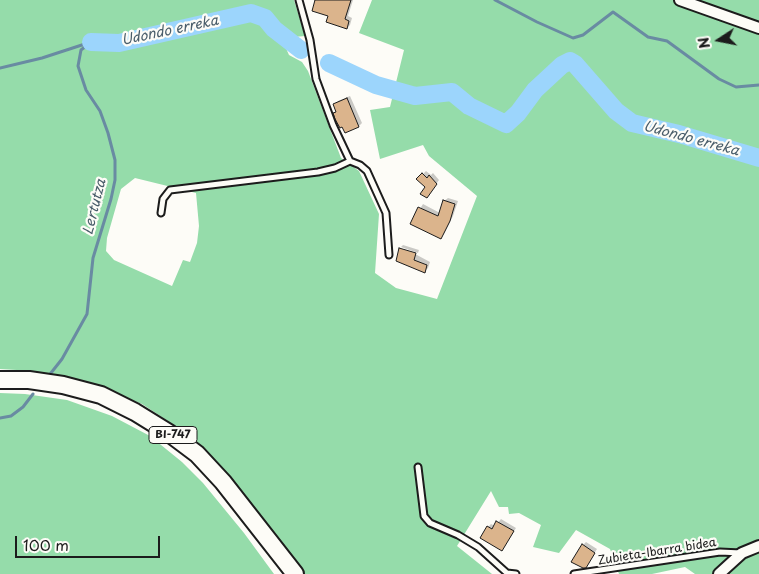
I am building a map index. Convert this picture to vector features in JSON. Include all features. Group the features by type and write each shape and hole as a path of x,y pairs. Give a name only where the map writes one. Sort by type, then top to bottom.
{"main road":[{"name":"BI-747","path":"0,380 29,380 63,385 101,395 135,412 170,433 197,454 223,482 295,574"},
{"name":"BI-747","path":"0,387 32,389 75,397 99,404 155,432 185,454 202,470 286,574"}],"street":[{"path":"680,0 759,28"},
{"path":"719,574 742,553 759,546"}],"lane":[{"path":"298,0 310,40 316,79 333,125 350,161 360,165 367,171 386,213 389,255"},
{"path":"161,213 163,199 170,190 318,172 335,168 350,161"},
{"path":"418,467 424,516 430,523 458,535 478,548 507,573 516,574"},
{"name":"Zubieta-Ibarra bidea","path":"574,574 720,552 742,553"}],"green space":[{"path":"0,0 294,0 305,36 294,37 284,44 289,55 302,62 308,71 341,158 359,171 379,214 375,273 396,288 437,299 477,196 429,156 423,145 380,159 370,110 390,107 404,50 359,33 372,0 759,0 759,574 695,574 685,567 652,574 619,574 610,549 576,530 559,553 533,547 541,525 519,513 509,514 508,507 499,507 491,491 457,546 492,574 304,574 235,484 186,433 142,404 100,388 33,371 0,369","holes":["135,178 196,193 199,226 197,243 190,262 183,260 172,286 114,260 106,251 107,238 121,189"]},
{"path":"0,393 25,394 67,400 112,416 150,436 182,462 203,483 244,533 274,574 0,574"}],"building":[{"path":"315,0 351,0 345,19 349,21 347,29 326,22 328,16 312,11"},
{"path":"347,98 359,127 345,133 335,119 333,113 336,112 333,104"},
{"path":"422,173 427,178 429,175 437,184 427,198 420,194 425,187 416,179"},
{"path":"443,200 455,204 450,221 441,239 410,224 418,207 438,216"},
{"path":"399,248 416,253 414,260 427,265 425,273 396,261"},
{"path":"496,521 514,531 502,551 480,538 487,526 492,529"},
{"path":"582,544 595,553 586,568 571,562"}],"waterway":[{"path":"495,0 573,38 583,35 613,12 648,37 667,41 719,79 736,87 759,85"},
{"name":"Udondo erreka","path":"91,42 119,43 251,13 265,18 274,29 301,50"},
{"name":"Lertutza","path":"47,378 62,359 87,314 93,258 115,180 115,160 108,133 100,111 86,90 78,66 81,50 91,42"},
{"name":"Udondo erreka","path":"0,68 42,58 88,43"},
{"name":"Udondo erreka","path":"329,63 376,85 415,96 452,92 469,106 506,124 518,113 535,90 562,65 570,61 575,64 616,111 632,123 679,134 759,158"},
{"name":"Lertutza","path":"0,418 11,416 23,407 33,394"}]}
